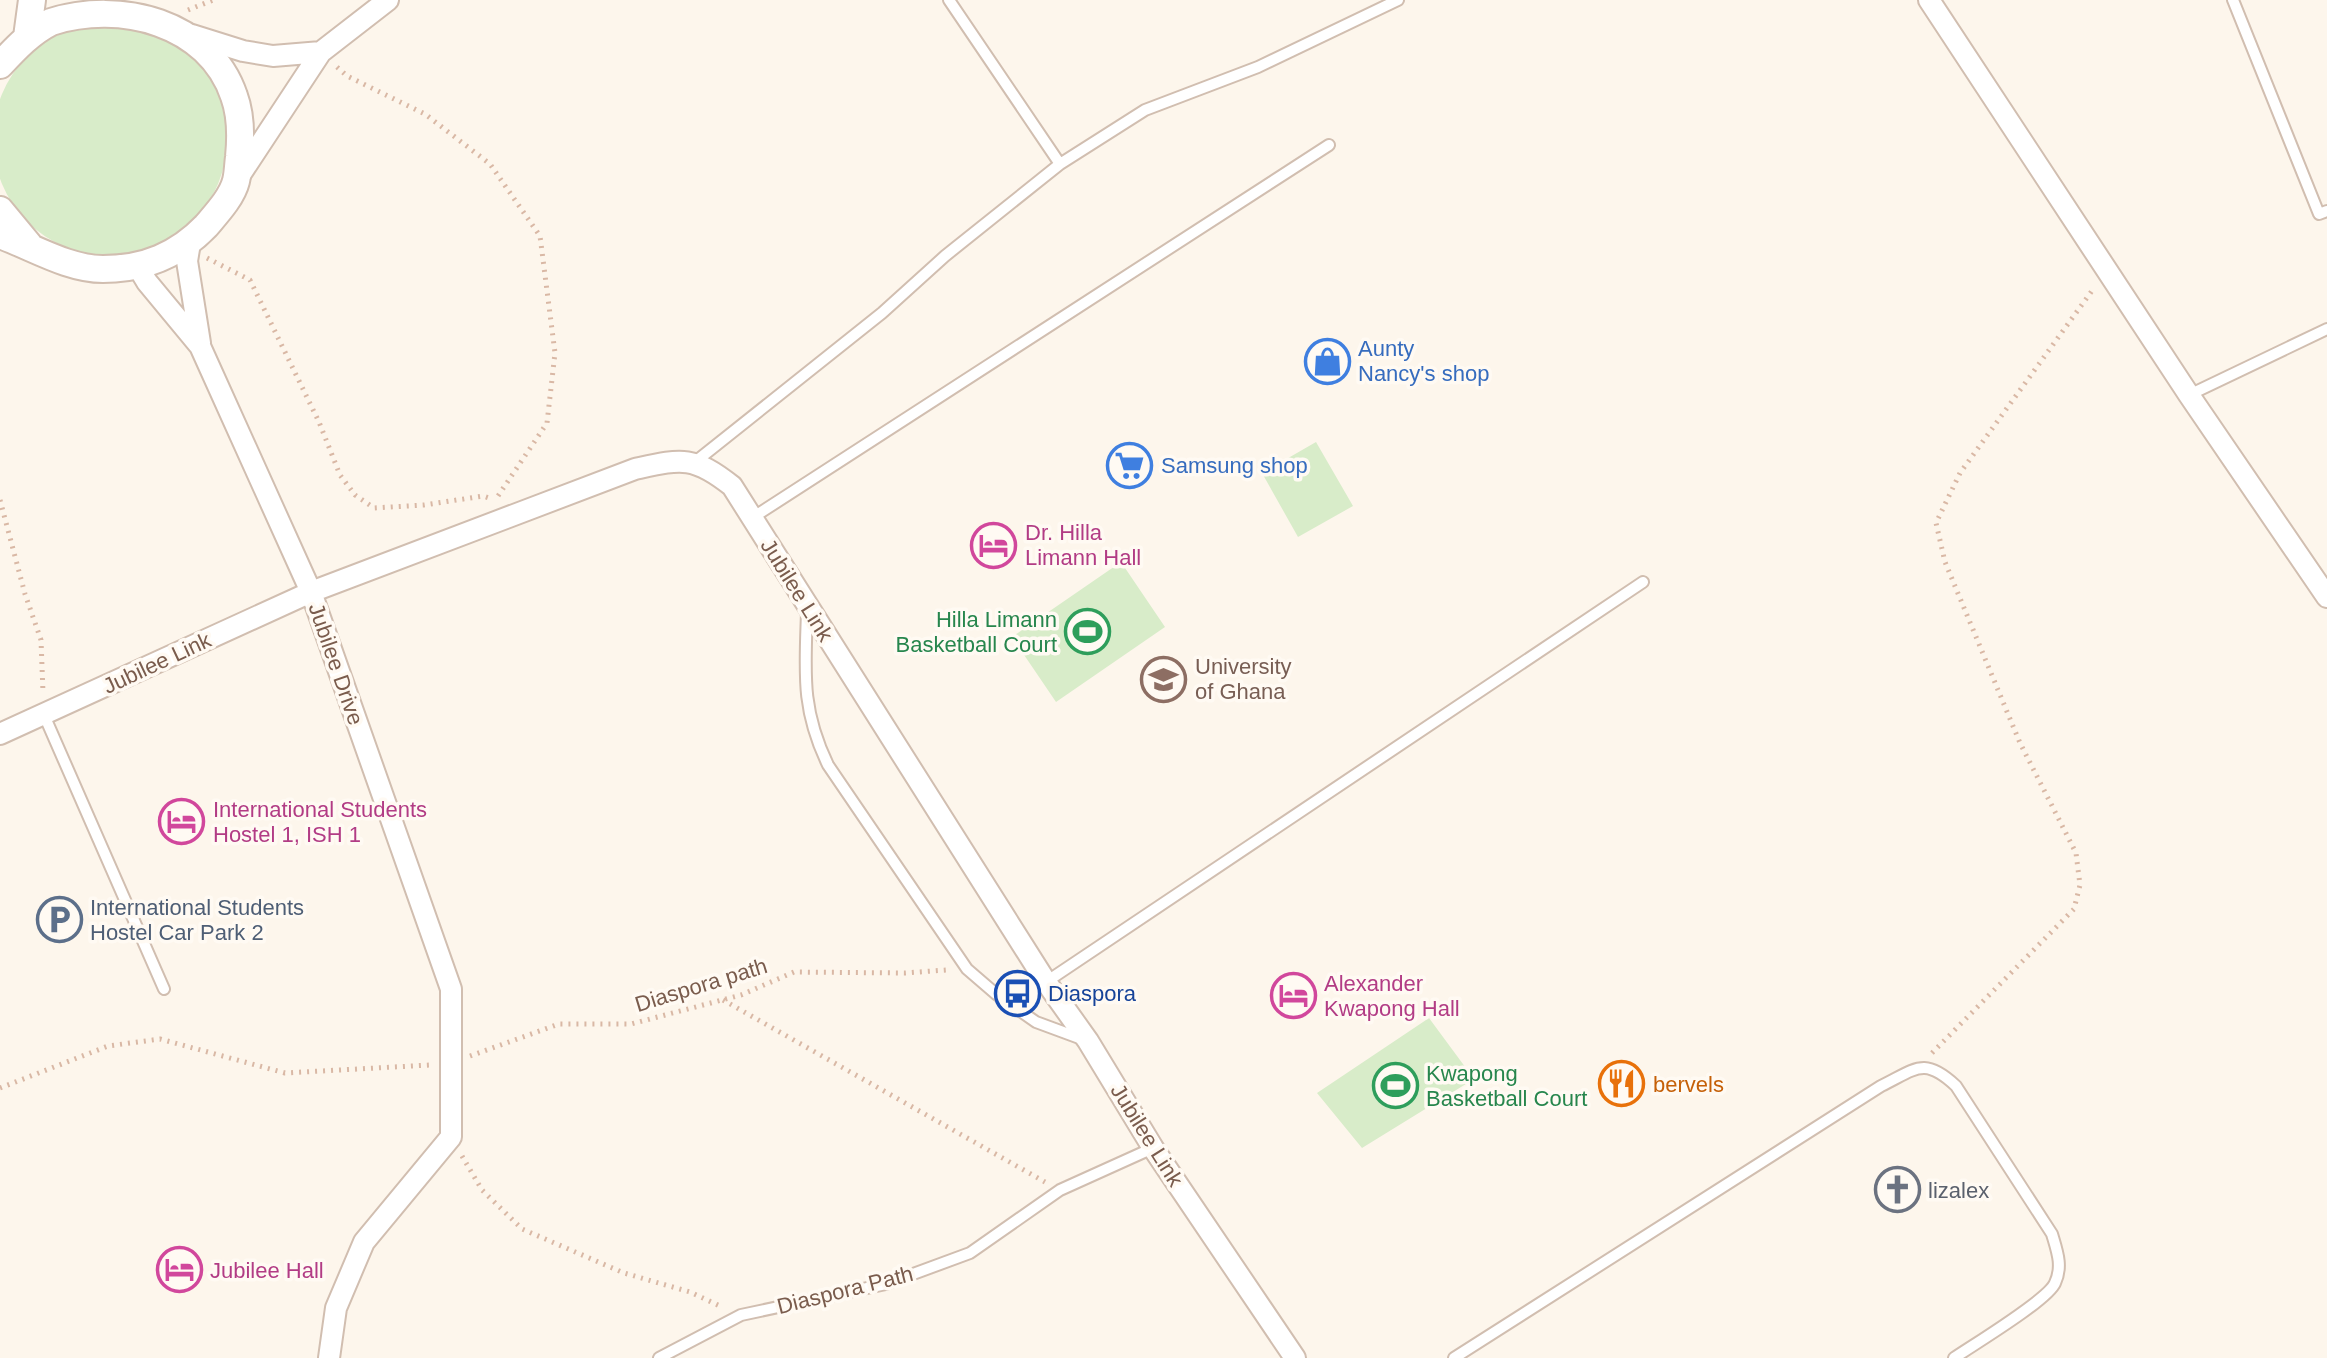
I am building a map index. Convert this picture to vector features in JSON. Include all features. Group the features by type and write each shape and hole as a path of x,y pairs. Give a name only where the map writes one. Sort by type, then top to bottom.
{"street":[{"path":"27,37 32,0"},
{"path":"0,235 64,261 100,270 138,267 165,258 190,243 219,211 321,52 388,0"},
{"path":"1929,0 2189,395 2327,597"},
{"path":"0,65 27,37 51,21 97,3 165,18 192,35 243,51 273,56 321,52"},
{"path":"192,35 218,63 234,97 241,134 236,182"},
{"path":"0,210 29,245"},
{"name":"Jubilee Drive","path":"190,243 187,261 200,346"},
{"name":"Jubilee Drive","path":"138,267 200,346 311,592 451,989 450,1064"},
{"name":"Jubilee Link","path":"0,734 311,592 635,469 672,461 695,462 732,486 1046,982 1088,1041 1153,1148 1295,1358"},
{"path":"329,1358 336,1308 364,1242 451,1137 450,1064"}],"lane":[{"path":"949,0 1060,164"},
{"path":"695,462 882,313 945,256 1060,164 1145,110 1258,67 1398,0"},
{"path":"2233,0 2319,214 2327,211"},
{"path":"752,518 1329,145"},
{"path":"2189,395 2327,329"},
{"path":"1046,982 1643,582"},
{"path":"807,606 804,679 807,709 813,735 828,765 967,969 1036,1022 1088,1041"},
{"path":"44,715 164,989"},
{"path":"1454,1358 1881,1086 1917,1068 1938,1069 1956,1086 2052,1234 2060,1260 2055,1285 2025,1311 1954,1358"},
{"name":"Diaspora Path","path":"659,1358 741,1315 886,1284 970,1253 1060,1190 1153,1148"}],"path":[{"path":"321,52 347,76 425,114 490,164 540,236 555,353 547,423 495,500"},
{"path":"190,243 207,259 250,280 319,422 340,475 355,495 374,508 424,505 483,496 516,514"},
{"path":"1917,1068 2074,909 2080,885 2076,853 2020,743 1945,562 1936,523 1960,473 2107,270"},
{"path":"0,500 25,594 41,640 44,715"},
{"name":"Diaspora path","path":"0,1088 108,1046 160,1039 285,1073 450,1064 559,1024 631,1024 722,1000 794,972 905,973 967,969"},
{"path":"722,1000 1060,1190"},
{"path":"451,1137 482,1190 522,1229 624,1273 690,1292 741,1315"}],"green space":[{"path":"110,22 133,24 155,31 193,56 218,94 225,116 225,162 218,184 193,222 155,247 133,254 110,256 87,254 65,247 27,222 2,184 -5,162 -7,139 -5,116 2,94 27,56 65,31 87,24"},
{"path":"1316,442 1353,506 1298,537 1262,473"},
{"name":"Hilla Limann Basketball Court","path":"1121,562 1165,627 1056,702 1012,637"},
{"name":"Kwapong Basketball Court","path":"1429,1018 1474,1079 1362,1148 1317,1093"}],"place":[{"name":"Aunty Nancy's shop","path":"1327,361"},
{"name":"Samsung shop","path":"1130,465"},
{"name":"Dr. Hilla Limann Hall","path":"994,545"},
{"name":"Hilla Limann Basketball Court","path":"1088,632"},
{"name":"University of Ghana","path":"1164,679"},
{"name":"International Students Hostel 1, ISH 1","path":"182,822"},
{"name":"International Students Hostel Car Park 2","path":"59,920"},
{"name":"Diaspora","path":"1017,993"},
{"name":"Alexander Kwapong Hall","path":"1293,996"},
{"name":"bervels","path":"1622,1084"},
{"name":"Kwapong Basketball Court","path":"1395,1086"},
{"name":"lizalex","path":"1897,1190"},
{"name":"Jubilee Hall","path":"179,1270"}]}
